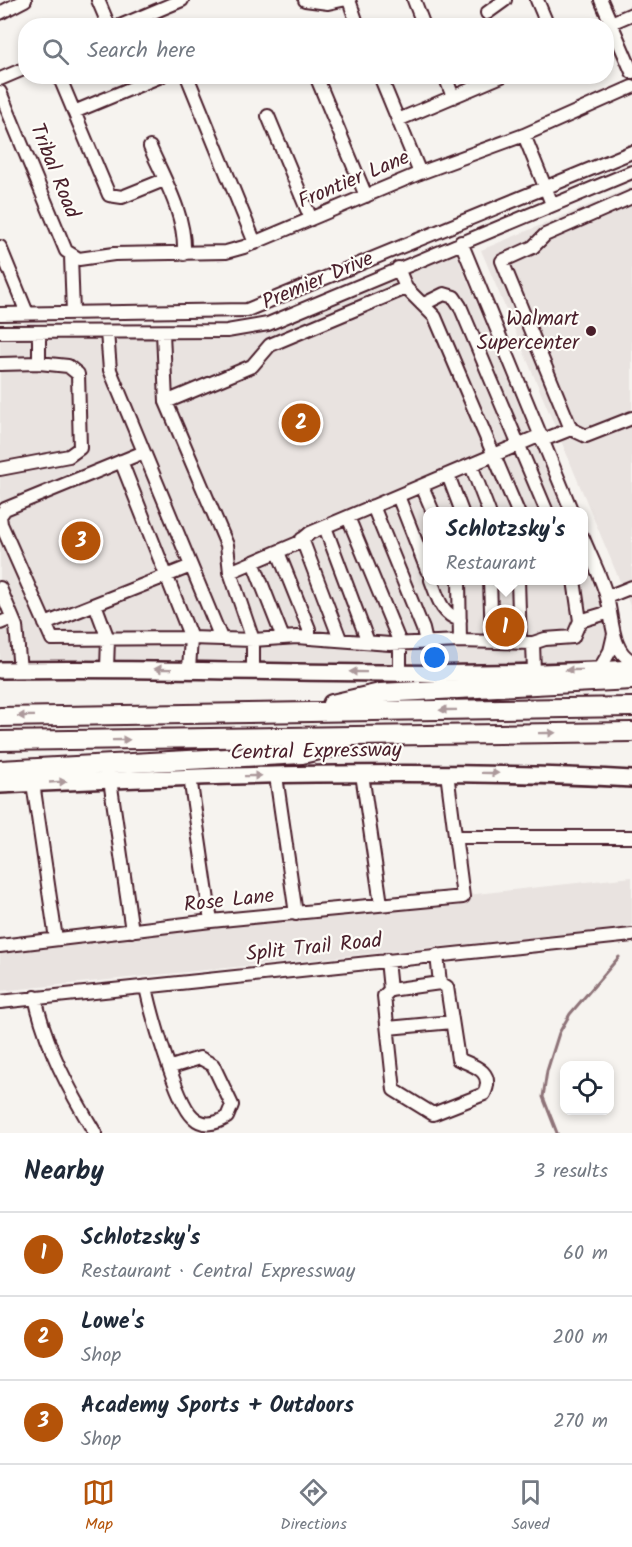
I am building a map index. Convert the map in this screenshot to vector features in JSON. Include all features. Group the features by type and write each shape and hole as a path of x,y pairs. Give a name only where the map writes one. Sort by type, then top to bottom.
{"highway":[{"path":"295,712 380,693 632,680"},
{"name":"Central Expressway","path":"0,717 632,707"},
{"name":"Central Expressway","path":"0,741 632,732"},
{"path":"0,770 302,754 379,737"}],"main road":[{"path":"0,670 107,668 400,672 632,668"},
{"name":"Central Expressway","path":"0,785 190,777 447,773 632,779"}],"street":[{"path":"0,13 25,0"},
{"path":"98,0 106,18"},
{"path":"136,18 168,2 182,0"},
{"path":"305,0 328,3 342,0"},
{"path":"349,0 355,18"},
{"path":"414,0 421,18"},
{"path":"487,13 505,0"},
{"path":"537,0 545,18"},
{"path":"601,0 609,18"},
{"path":"614,22 632,14"},
{"path":"614,30 632,72"},
{"path":"0,80 18,72"},
{"path":"62,84 109,195 122,197 164,180"},
{"path":"74,111 141,84"},
{"path":"191,84 255,243"},
{"path":"319,84 366,196"},
{"path":"383,84 420,173"},
{"path":"448,84 453,97"},
{"path":"398,120 483,84"},
{"name":"Frontier Lane","path":"75,257 226,252 255,243 420,173 524,135 632,87"},
{"name":"Tribal Road","path":"0,92 66,251 75,257"},
{"path":"268,116 311,219"},
{"path":"524,135 552,204"},
{"path":"150,147 180,218 185,237 184,254"},
{"path":"0,314 247,310 632,152"},
{"name":"Premier Drive","path":"0,332 227,331 268,324 632,172"},
{"path":"571,429 502,261 533,247 545,235 632,197"},
{"path":"461,242 570,507"},
{"path":"0,247 27,313"},
{"path":"73,313 75,257"},
{"path":"398,268 406,288 435,317 516,507"},
{"path":"166,402 252,366 270,345 406,288"},
{"path":"424,304 444,294 454,297 545,507"},
{"path":"39,332 39,363"},
{"path":"107,332 111,370 221,638"},
{"path":"162,332 166,402 227,545 230,572 253,640 253,670"},
{"path":"0,364 39,363 68,366 78,374 80,448 69,456 0,469"},
{"path":"230,572 278,552 325,527 519,444 571,429 586,436 632,418"},
{"path":"144,452 5,509 0,516 1,524 52,639 309,638 400,643 460,641 527,643 573,637 580,621 575,585"},
{"path":"121,461 191,638 189,669"},
{"path":"471,465 487,507"},
{"path":"448,475 460,507"},
{"path":"422,486 431,507"},
{"path":"398,496 423,560"},
{"path":"373,506 426,642"},
{"path":"348,517 400,643 400,672"},
{"path":"325,527 368,642"},
{"path":"302,539 340,639"},
{"path":"588,550 607,597 614,633 622,653 632,661"},
{"path":"278,552 309,629 309,638"},
{"path":"253,562 283,638"},
{"path":"45,624 191,566"},
{"path":"433,585 442,609 448,616 460,620"},
{"path":"459,585 460,641"},
{"path":"490,585 492,642"},
{"path":"519,585 527,643 534,671"},
{"path":"607,597 632,587"},
{"path":"0,588 17,634 20,670"},
{"path":"96,604 108,639 107,668"},
{"path":"580,621 610,612"},
{"path":"0,623 12,618"},
{"path":"599,670 610,651 614,633"},
{"path":"447,773 454,837 632,837"},
{"path":"362,774 381,904"},
{"path":"276,776 296,914"},
{"path":"190,777 211,921"},
{"path":"110,780 132,931"},
{"path":"33,783 56,939"},
{"name":"Rose Lane","path":"0,946 211,921 463,897 454,837"},
{"name":"Split Trail Road","path":"0,1002 632,935"},
{"path":"437,955 440,983"},
{"path":"387,960 390,990"},
{"path":"440,983 447,987 458,1059 482,1068 487,1077 488,1087 484,1094 433,1114 394,1090 384,996 390,990 440,983"},
{"path":"146,987 151,1012 171,1067 188,1112 194,1119 212,1124 227,1117 232,1105 213,1065 200,1058 171,1067"},
{"path":"35,998 41,1022 70,1092 95,1133"},
{"path":"388,1028 452,1022"}],"shaded area":[{"path":"632,187 632,610 481,250"},
{"path":"456,253 561,507 423,507 423,585 588,585 588,571 602,606 608,646 603,658 590,662 328,665 116,661 0,663 0,340 230,338 271,330"},
{"path":"632,877 632,927 0,991 0,946"}],"waterway":[{"path":"557,1133 543,1097 547,1071 559,1033 570,1014 619,957"}],"place":[{"name":"Walmart Supercenter","path":"591,331"},
{"name":"Lowe's","path":"301,423"},
{"name":"Academy Sports + Outdoors","path":"81,541"},
{"name":"Schlotzsky's","path":"505,627"}]}
